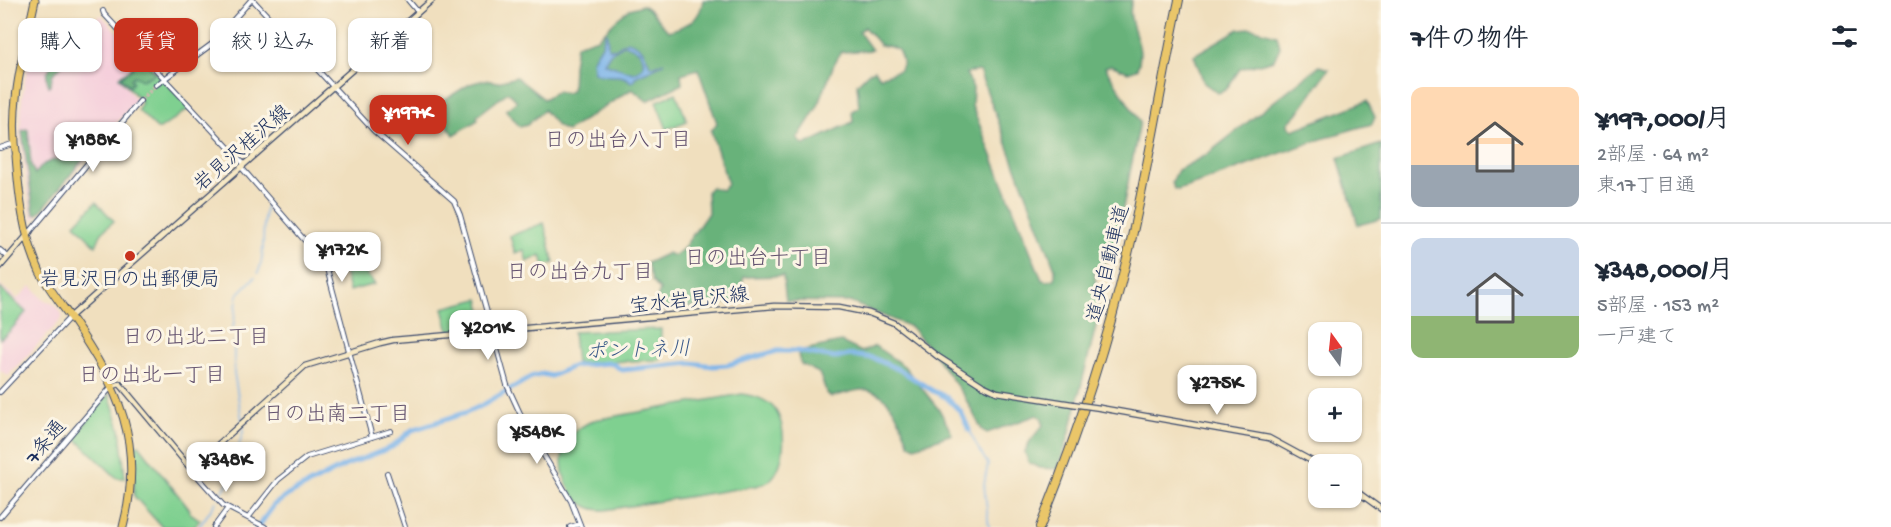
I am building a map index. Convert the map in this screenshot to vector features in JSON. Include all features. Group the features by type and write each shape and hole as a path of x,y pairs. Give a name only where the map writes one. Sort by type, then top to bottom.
{"highway":[{"path":"35,0 16,92 14,113 20,203 40,271 99,361 123,415 130,456 130,490 123,527"},
{"name":"道央自動車道","path":"1040,527 1081,418 1119,292 1179,0"},
{"name":"道央自動車道","path":"1045,527 1086,419 1124,293 1184,0"}],"main road":[{"name":"岩見沢桂沢線","path":"70,316 432,0"},
{"path":"0,267 29,234"},
{"name":"宝水岩見沢線","path":"190,469 304,367 349,352 393,340 774,306 846,308 869,313 894,323 937,356 997,392 1269,438 1308,459"},
{"path":"112,386 120,384 190,469"},
{"path":"1362,495 1381,509"}],"street":[{"path":"156,85 217,40 252,0 374,131 454,201 460,215 507,385 539,448 562,484 581,526 570,527"},
{"path":"408,0 418,12"},
{"path":"103,11 242,165 325,264 372,437"},
{"path":"29,234 140,101"},
{"path":"0,148 15,143"},
{"path":"0,250 8,257"},
{"path":"0,392 70,316"},
{"name":"7条通","path":"0,517 112,386"},
{"path":"248,518 278,480 305,458 391,431"},
{"path":"190,469 217,500 264,526"},
{"path":"387,473 405,527"},
{"path":"214,527 228,508"}],"shaded area":[{"path":"101,15 114,28 114,72 124,72 119,77 136,100 34,220 32,219 20,134 26,72 102,72 102,18 97,18"},
{"path":"0,285 17,299 31,286 44,300 56,305 62,314 62,319 8,376 0,370"}],"green space":[{"path":"703,0 1132,0 1131,18 1140,51 1137,69 1128,72 1111,65 1105,67 1140,122 1114,253 1094,272 1098,293 1098,318 1068,439 1058,469 1039,468 1029,463 1025,453 1043,425 1042,418 1037,415 987,433 982,430 964,396 911,327 850,302 786,301 783,276 744,277 738,297 733,302 663,311 657,299 660,290 652,281 647,263 668,253 674,256 683,249 708,213 707,191 711,187 722,190 728,184 711,131 717,123 698,69 681,74 682,84 647,101 632,89 567,131 558,127 544,110 527,125 520,127 506,110 517,101 508,92 477,116 478,120 454,135 434,106 470,84 484,80 498,82 516,77 544,99 557,91 567,93 572,90 576,45 598,38 630,9 642,5 646,7 669,31 692,21","holes":["864,27 880,45 898,50 903,62 900,70 880,77 875,70 868,73 857,84 859,107 852,111 853,122 804,145 797,139 818,106 841,52 872,50 859,32","979,71 1055,269 1055,279 1042,280 972,106 973,88 966,73"]},
{"path":"1251,28 1277,35 1280,47 1274,60 1240,69 1226,90 1218,93 1204,83 1194,55 1239,29"},
{"path":"1319,66 1329,69 1288,126 1293,130 1367,101 1375,117 1372,124 1178,190 1174,189 1172,182 1178,170 1206,155"},
{"path":"55,72 49,86 47,78 47,73"},
{"path":"126,72 156,72 190,108 157,129 138,110 142,102 119,77"},
{"path":"128,72 154,72 155,74 142,80 134,76 130,86 122,79 122,76"},
{"path":"676,93 687,121 667,129 656,102"},
{"path":"28,130 31,165 35,174 44,164 56,159 62,161 78,156 96,138 100,138 38,214 34,214 22,131"},
{"path":"1381,144 1381,219 1358,225 1338,158"},
{"path":"96,202 114,221 102,232 96,246 75,224"},
{"path":"544,223 554,263 544,266 541,255 527,262 524,250 515,253 510,236"},
{"path":"359,266 375,284 349,291 344,271"},
{"path":"0,288 26,312 0,339"},
{"path":"479,299 487,329 451,332 443,308"},
{"path":"661,329 660,360 576,363 573,332"},
{"path":"841,342 862,352 875,346 904,366 940,411 952,434 915,447 909,444 895,411 877,393 859,390 831,397 819,373 801,364 798,355 804,350"},
{"path":"109,394 120,429 125,478 117,478 74,437"},
{"path":"742,394 759,398 770,404 778,414 781,424 782,455 775,474 767,482 755,486 605,510 593,509 582,503 569,488 563,469 564,449 573,433 594,420"},
{"path":"139,445 190,510 189,512 200,520 194,527 162,527 134,496 134,446"}],"water":[{"path":"607,32 608,48 615,49 627,41 643,50 650,66 664,62 635,77 631,82 623,77 599,74 594,72 592,61","holes":["625,44 636,49 643,57 643,66 634,73 604,63 610,53"]}],"waterway":[{"path":"258,273 261,265 264,216 268,202"},
{"path":"233,328 238,294 255,277"},
{"path":"234,341 234,373 242,420"},
{"name":"ポントネ川","path":"258,527 274,505 288,495 344,466 392,447 412,430 468,412 531,377 542,374 551,376 574,366 608,363 622,370 691,363 727,365 777,351 798,351 835,358 850,355 873,358 900,370 946,397 961,412 969,430"},
{"path":"241,458 239,447 243,425"},
{"name":"ポントネ川","path":"969,430 988,464 984,485 989,527"},
{"path":"219,497 242,461"},
{"path":"199,527 216,502"}],"tunnel":[{"path":"140,101 156,85"}],"place":[{"name":"岩見沢日の出郵便局","path":"130,256"}],"district":[{"name":"日の出台八丁目","path":"618,139"},
{"name":"日の出台十丁目","path":"758,257"},
{"name":"日の出台九丁目","path":"580,271"},
{"name":"日の出北二丁目","path":"196,336"},
{"name":"日の出北一丁目","path":"152,374"},
{"name":"日の出南二丁目","path":"337,413"}]}
